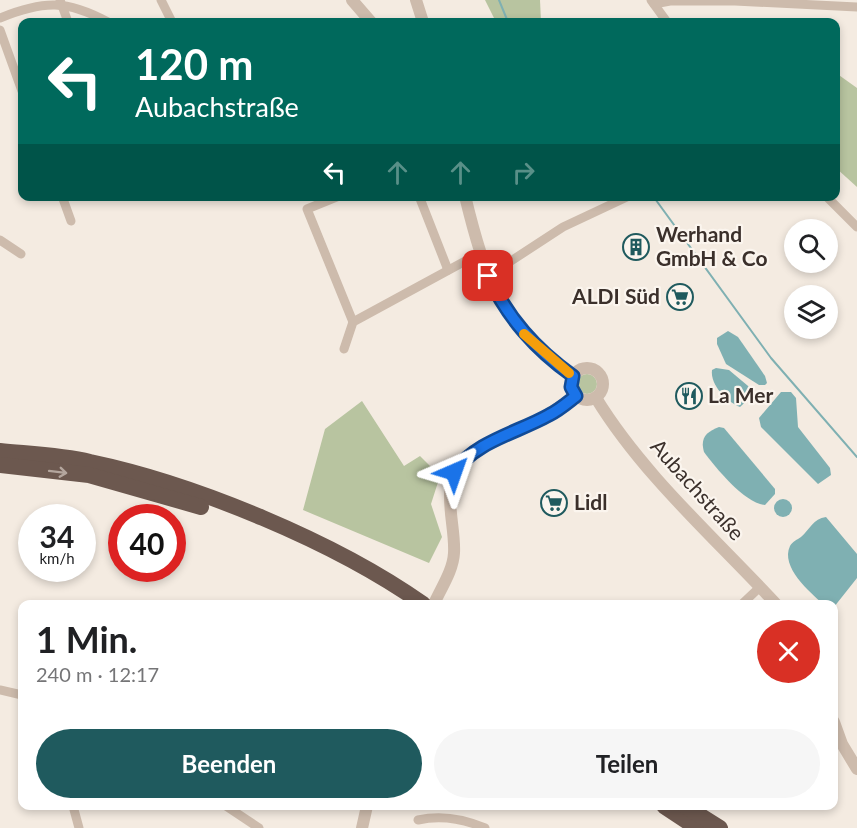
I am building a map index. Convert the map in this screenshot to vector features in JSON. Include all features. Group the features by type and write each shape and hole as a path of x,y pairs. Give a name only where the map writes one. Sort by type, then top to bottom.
{"highway":[{"path":"0,451 89,461 170,484 244,512 335,552 404,598"},
{"path":"0,465 89,475 166,495 236,518 323,556 404,598"},
{"path":"670,810 697,828"},
{"path":"691,810 720,828"}],"street":[{"path":"0,18 32,3 60,0 86,8 102,18"},
{"path":"60,0 67,18"},
{"path":"161,0 170,18"},
{"path":"352,0 368,18"},
{"path":"416,0 422,18"},
{"path":"652,2 735,1 857,7"},
{"path":"652,2 664,18"},
{"path":"0,30 18,80"},
{"path":"64,201 71,221"},
{"path":"327,201 307,209 353,322 344,350"},
{"path":"421,201 448,270"},
{"path":"466,201 480,253 502,306 522,332 542,352 573,376"},
{"path":"488,276 562,226 618,201"},
{"path":"831,201 857,227"},
{"path":"0,240 21,254"},
{"path":"353,322 480,253"},
{"path":"585,368 593,369 600,374 603,381 602,390 596,398 590,400 576,396 571,387 573,376 585,368"},
{"path":"436,600 447,577 454,554 448,508 454,472 464,458 477,449 548,416 576,396"},
{"name":"Aubachstraße","path":"596,398 616,430 649,469 772,600"},
{"path":"746,600 760,587"},
{"path":"0,690 18,694"},
{"path":"838,733 857,769"},
{"path":"74,810 79,828"},
{"path":"232,810 259,828"},
{"path":"362,828 366,810"},
{"path":"418,820 434,817 471,822 485,828"}],"green space":[{"path":"485,0 540,0 541,18 494,18"},
{"path":"840,76 857,88 857,187 840,172"},
{"path":"587,374 594,377 597,384 594,391 587,394 580,391 577,384 580,377"},
{"path":"362,401 404,466 420,456 440,476 431,504 442,537 429,563 303,510 325,429"}],"water":[{"path":"728,331 738,337 765,376 767,383 765,385 759,385 726,364 717,344 717,338"},
{"path":"716,368 729,370 754,391 753,395 740,407 730,401 720,392 714,381 712,370"},
{"path":"781,392 791,392 796,398 798,427 830,468 831,475 818,484 761,427 759,418"},
{"path":"719,427 724,428 775,489 775,494 765,505 757,503 740,492 704,452 705,436"},
{"path":"779,499 787,499 792,504 790,515 779,517 774,512 774,504"},
{"path":"826,517 857,554 857,578 838,602 838,600 819,600 804,586 789,562 788,554 792,543"}],"waterway":[{"path":"499,0 506,18"},
{"path":"657,201 771,358 857,457"}],"slow traffic":[{"path":"524,334 542,352 569,373"}],"place":[{"name":"Werhand GmbH & Co","path":"636,247"},
{"name":"ALDI Süd","path":"680,297"},
{"name":"La Mer","path":"689,396"},
{"name":"Lidl","path":"554,503"}],"route":[{"path":"454,472 464,458 477,449 548,416 576,396 571,387 573,376 542,352 522,332 502,306 488,276"}]}
